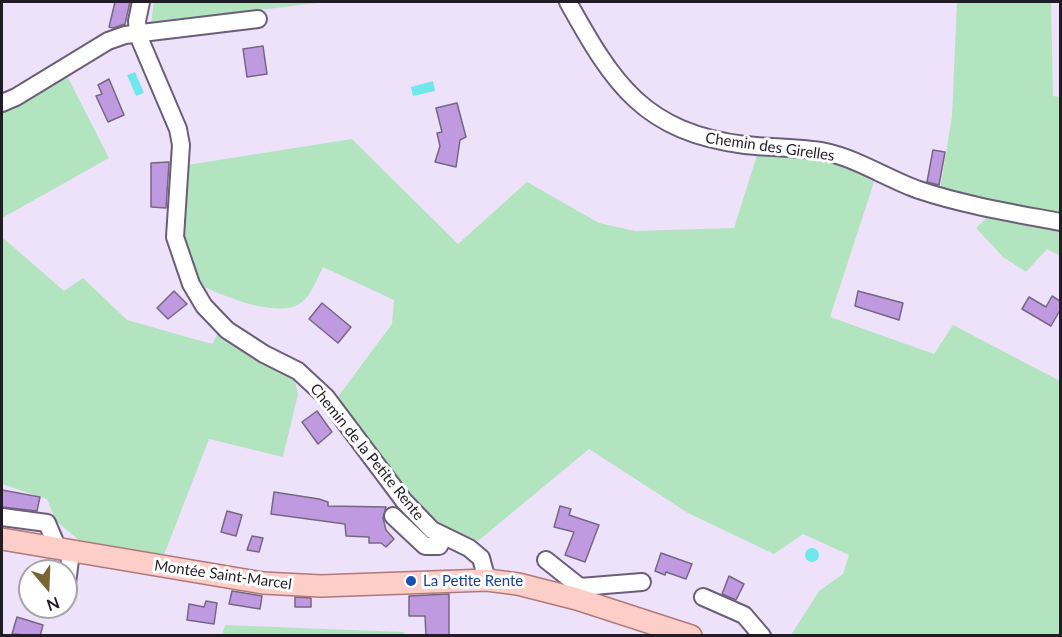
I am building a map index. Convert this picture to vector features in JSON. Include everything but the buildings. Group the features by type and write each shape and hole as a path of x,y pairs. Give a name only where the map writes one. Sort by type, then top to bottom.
{"main road":[{"name":"Montée Saint-Marcel","path":"2,539 263,583 321,586 487,580 518,584 578,593 684,634"}],"street":[{"name":"Chemin de la Petite Rente","path":"141,2 137,21 138,35 178,129 181,145 175,237 199,298 227,330 264,354 298,371 326,397 404,501 432,530 469,548 481,558 487,580"},
{"name":"Chemin des Girelles","path":"568,2 623,87 637,103 658,119 680,130 698,136 747,145 828,152 921,191 1060,222"},
{"path":"2,103 16,97 108,41 258,19"},
{"path":"393,516 425,546 439,546 444,537"},
{"path":"2,517 47,523 65,550 65,559"},
{"path":"546,560 578,593 642,582"},
{"path":"703,597 744,615 762,636"}],"shaded area":[{"path":"154,2 326,2 151,23"},
{"path":"957,2 1051,2 1053,96 1060,97 1060,256 1047,249 1026,272 1003,257 976,228 1000,205 940,190 952,116"},
{"path":"135,72 144,93 136,96 127,75"},
{"path":"66,74 109,158 2,218 2,110"},
{"path":"433,81 435,91 413,96 411,87"},
{"path":"352,139 458,244 527,182 599,223 635,231 734,228 758,152 812,156 839,165 874,182 830,317 934,354 953,325 1060,381 1060,635 791,635 819,591 843,574 849,555 803,534 774,554 688,513 589,449 478,541 440,523 406,494 337,398 392,324 394,300 323,267 311,291 298,305 270,308 243,302 197,283 180,231 187,165"},
{"path":"2,237 64,291 83,278 127,320 212,344 218,333 295,381 298,394 283,457 209,439 162,560 85,545 56,521 47,499 2,484"},
{"path":"809,548 815,548 819,555 815,562 809,562 805,558 805,552"},
{"path":"225,625 404,632 404,635 222,635"}],"place":[{"name":"La Petite Rente","path":"411,581"}]}
